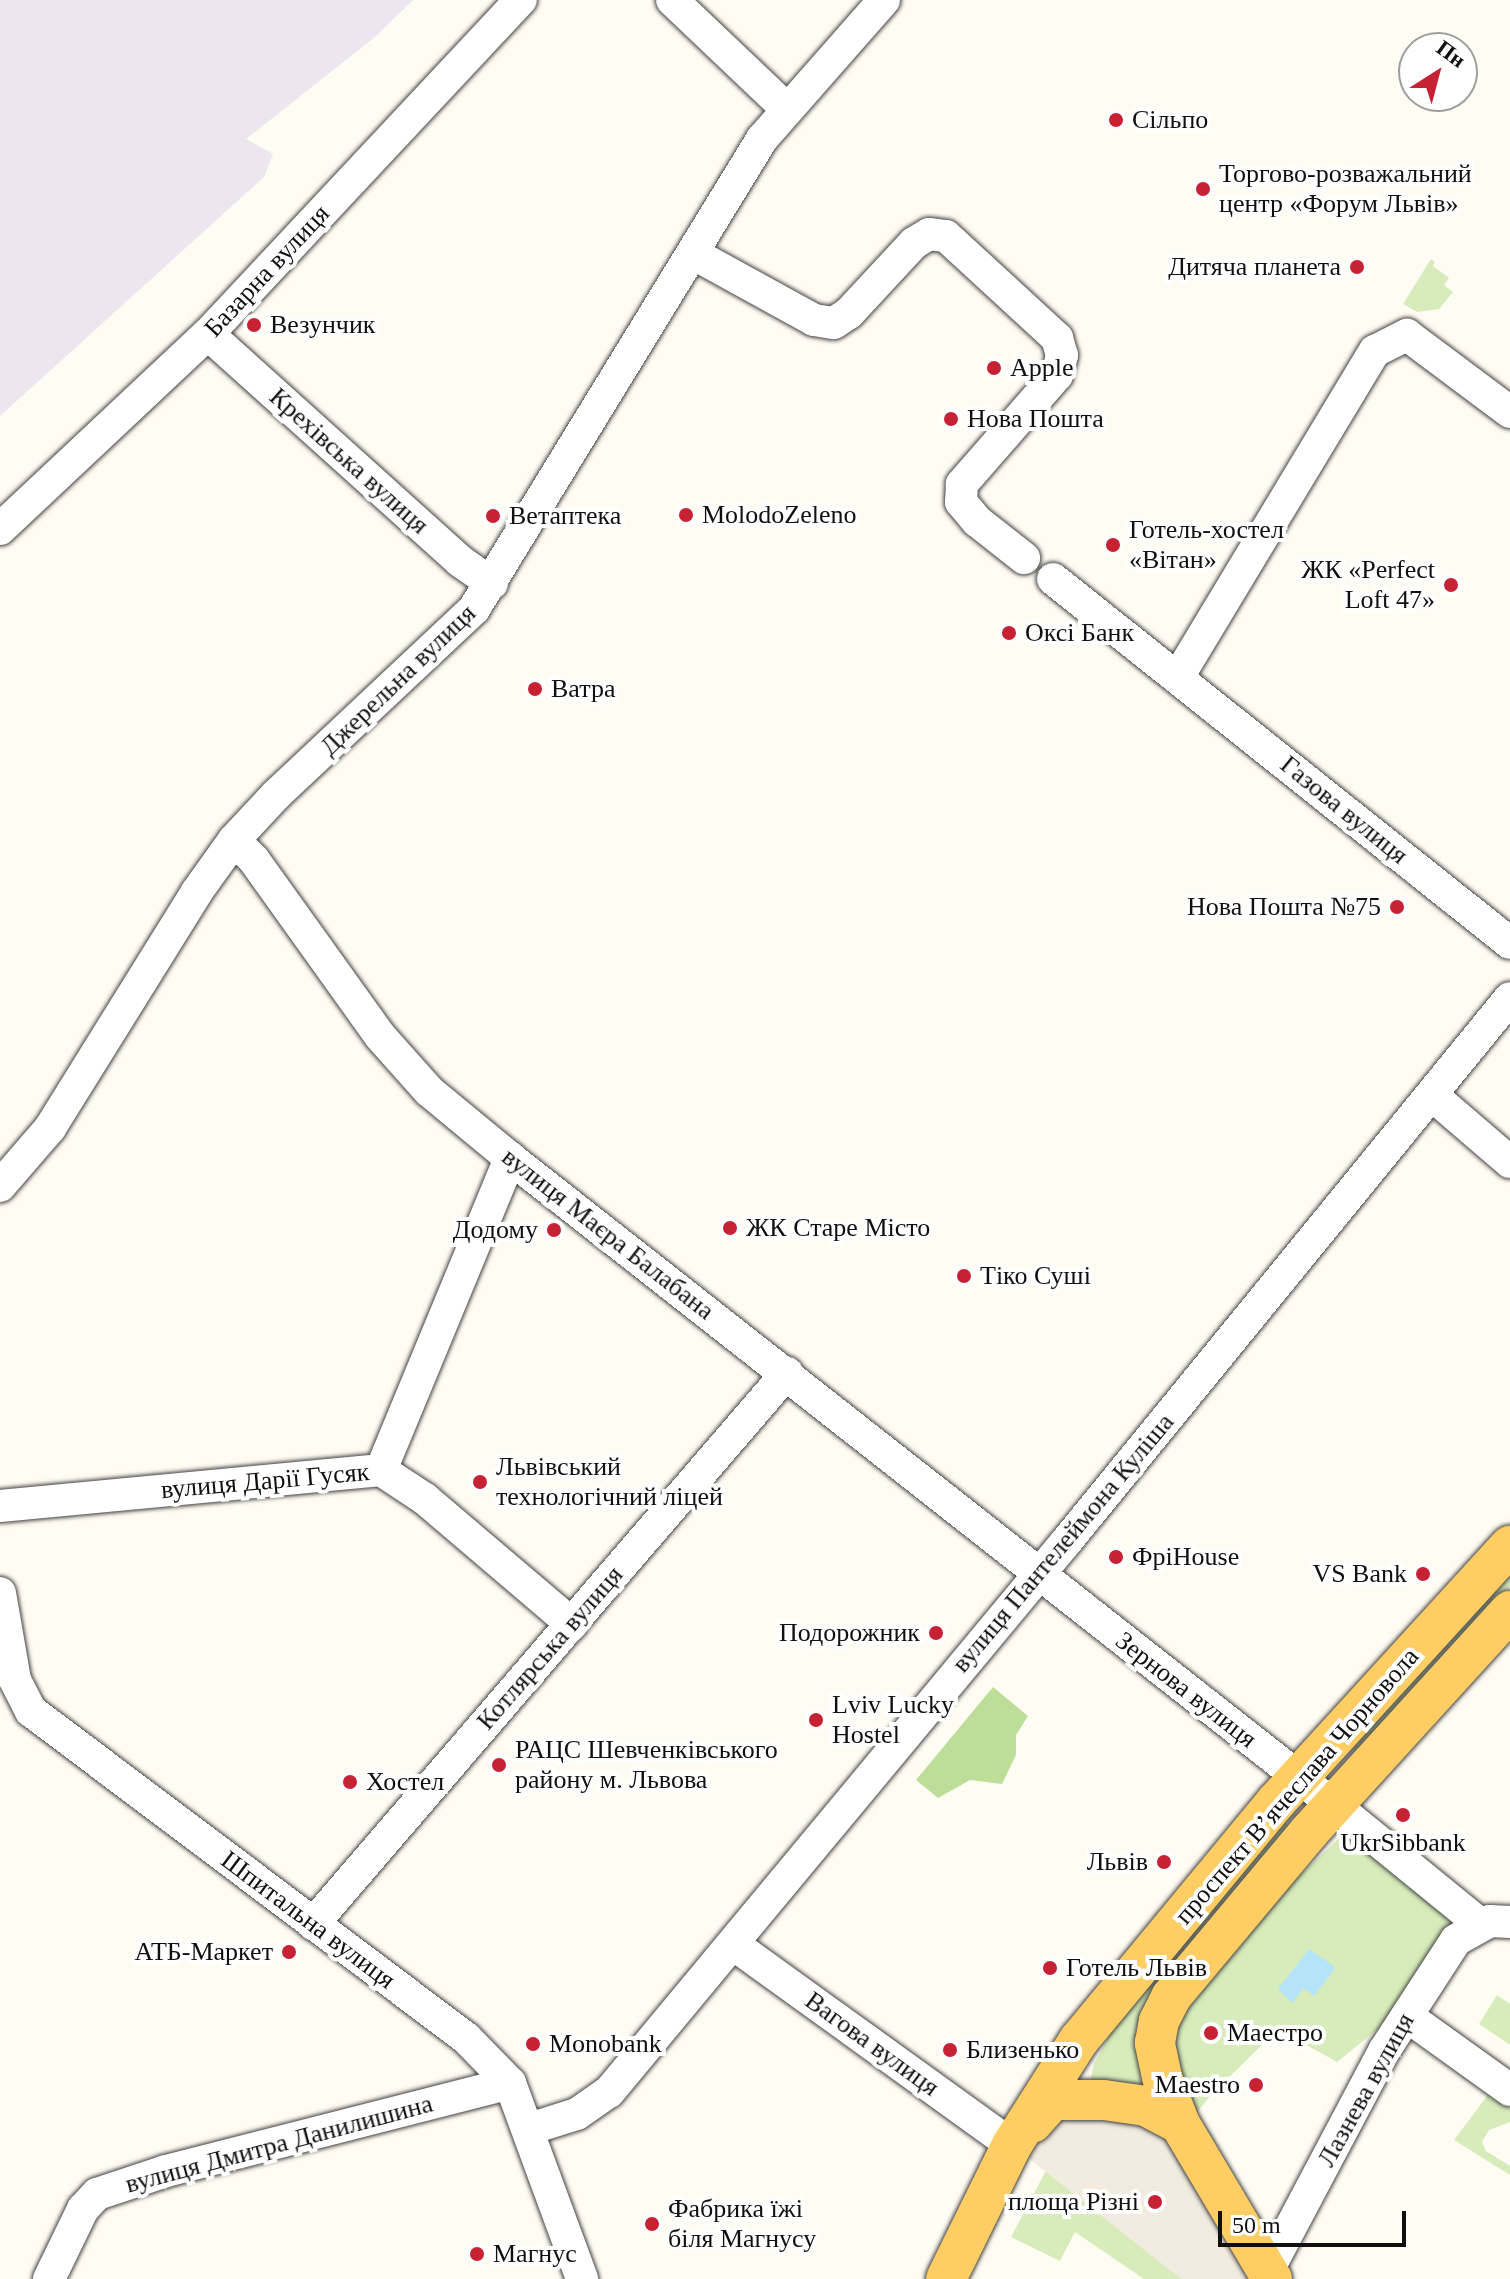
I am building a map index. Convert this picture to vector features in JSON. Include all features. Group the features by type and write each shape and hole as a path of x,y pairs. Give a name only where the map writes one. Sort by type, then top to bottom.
{"main road":[{"name":"проспект Вʼячеслава Чорновола","path":"946,2279 1012,2145 1079,2040 1299,1778 1510,1546"},
{"name":"проспект Вʼячеслава Чорновола","path":"1180,2124 1162,2077 1155,2043 1159,2021 1171,1997 1334,1805 1504,1631"},
{"path":"1012,2145 1053,2100 1104,2100 1146,2106 1180,2124 1270,2274"}],"street":[{"name":"Базарна вулиця","path":"0,529 208,334 521,0"},
{"path":"672,0 787,109"},
{"name":"Джерельна вулиця","path":"0,1186 50,1128 196,893 234,840 276,795 474,609 762,139 884,0"},
{"path":"694,254 814,320 834,323 849,313 914,243 929,234 946,236 1057,338 1062,355 1057,375 962,484 961,502 977,521 1024,558"},
{"name":"Крехівська вулиця","path":"208,334 460,561 492,583"},
{"path":"1178,677 1375,351 1407,335 1510,412"},
{"name":"Газова вулиця","path":"1053,579 1510,943"},
{"name":"вулиця Маєра Балабана","path":"234,840 254,860 380,1036 411,1073 510,1158 1039,1574"},
{"name":"вулиця Пантелеймона Куліша","path":"529,2129 577,2114 609,2092 1039,1574 1510,998"},
{"path":"1432,1095 1510,1162"},
{"path":"381,1470 510,1158"},
{"name":"Котлярська вулиця","path":"313,1924 787,1373"},
{"name":"вулиця Дарії Гусяк","path":"0,1506 381,1470 425,1499 572,1624"},
{"name":"Зернова вулиця","path":"1039,1574 1334,1805 1495,1923"},
{"name":"Шпитальна вулиця","path":"0,1593 15,1680 31,1711 466,2038 510,2083 582,2279"},
{"name":"Лазнева вулиця","path":"1270,2274 1407,2016 1456,1940 1495,1923"},
{"name":"Вагова вулиця","path":"733,1944 1012,2145"},
{"path":"1407,2016 1510,2090"},
{"name":"вулиця Дмитра Данилишина","path":"49,2279 83,2209 97,2194 166,2171 510,2083"}],"shaded area":[{"path":"0,0 413,0 375,37 246,139 273,154 264,177 0,416"},
{"name":"площа Різні","path":"1053,2100 1146,2106 1272,2279 1181,2279 1012,2145"}],"green space":[{"path":"1431,259 1435,262 1433,266 1449,278 1444,285 1453,292 1439,309 1417,312 1403,304"},
{"path":"1510,1570 1510,1586 1358,1754 1350,1747"},
{"path":"993,1687 1028,1716 1016,1735 1016,1755 1002,1784 970,1780 938,1798 916,1780"},
{"path":"1283,1819 1288,1825 1162,1980 1138,2052 1145,2091 1090,2082 1094,2064 1112,2031"},
{"path":"1352,1826 1459,1914 1405,2007 1337,2062 1278,2029 1211,2095 1190,2121 1169,2016 1245,1927"},
{"path":"1497,1995 1510,2004 1510,2045 1479,2024"},
{"path":"1510,2084 1510,2122 1489,2130 1482,2142 1486,2151 1510,2166 1510,2175 1454,2140 1487,2096 1489,2087"},
{"path":"1070,2125 1209,2279 1144,2279 1075,2232 1060,2261 1011,2237"}],"water":[{"path":"1309,1949 1334,1966 1334,1970 1314,1996 1304,1988 1292,2003 1278,1989"}],"place":[{"name":"Сільпо","path":"1116,120"},
{"name":"Торгово-розважальний центр «Форум Львів»","path":"1203,189"},
{"name":"Дитяча планета","path":"1357,267"},
{"name":"Везунчик","path":"254,325"},
{"name":"Apple","path":"994,368"},
{"name":"Нова Пошта","path":"951,419"},
{"name":"MolodoZeleno","path":"686,515"},
{"name":"Ветаптека","path":"493,516"},
{"name":"Готель-хостел «Вітан»","path":"1113,545"},
{"name":"ЖК «Perfect Loft 47»","path":"1451,585"},
{"name":"Оксі Банк","path":"1009,633"},
{"name":"Ватра","path":"535,689"},
{"name":"Нова Пошта №75","path":"1397,907"},
{"name":"ЖК Старе Місто","path":"730,1228"},
{"name":"Додому","path":"554,1230"},
{"name":"Тіко Суші","path":"964,1276"},
{"name":"Львівський технологічний ліцей","path":"480,1482"},
{"name":"ФріHouse","path":"1116,1557"},
{"name":"VS Bank","path":"1423,1574"},
{"name":"Подорожник","path":"936,1633"},
{"name":"Lviv Lucky Hostel","path":"816,1720"},
{"name":"РАЦС Шевченківського району м. Львова","path":"499,1765"},
{"name":"Хостел","path":"350,1782"},
{"name":"UkrSibbank","path":"1403,1815"},
{"name":"Львів","path":"1164,1862"},
{"name":"АТБ-Маркет","path":"289,1952"},
{"name":"Готель Львів","path":"1050,1968"},
{"name":"Маестро","path":"1211,2033"},
{"name":"Monobank","path":"533,2044"},
{"name":"Близенько","path":"950,2050"},
{"name":"Maestro","path":"1256,2085"},
{"name":"площа Різні","path":"1155,2202"},
{"name":"Фабрика їжі біля Магнусу","path":"652,2224"},
{"name":"Магнус","path":"477,2254"}]}
